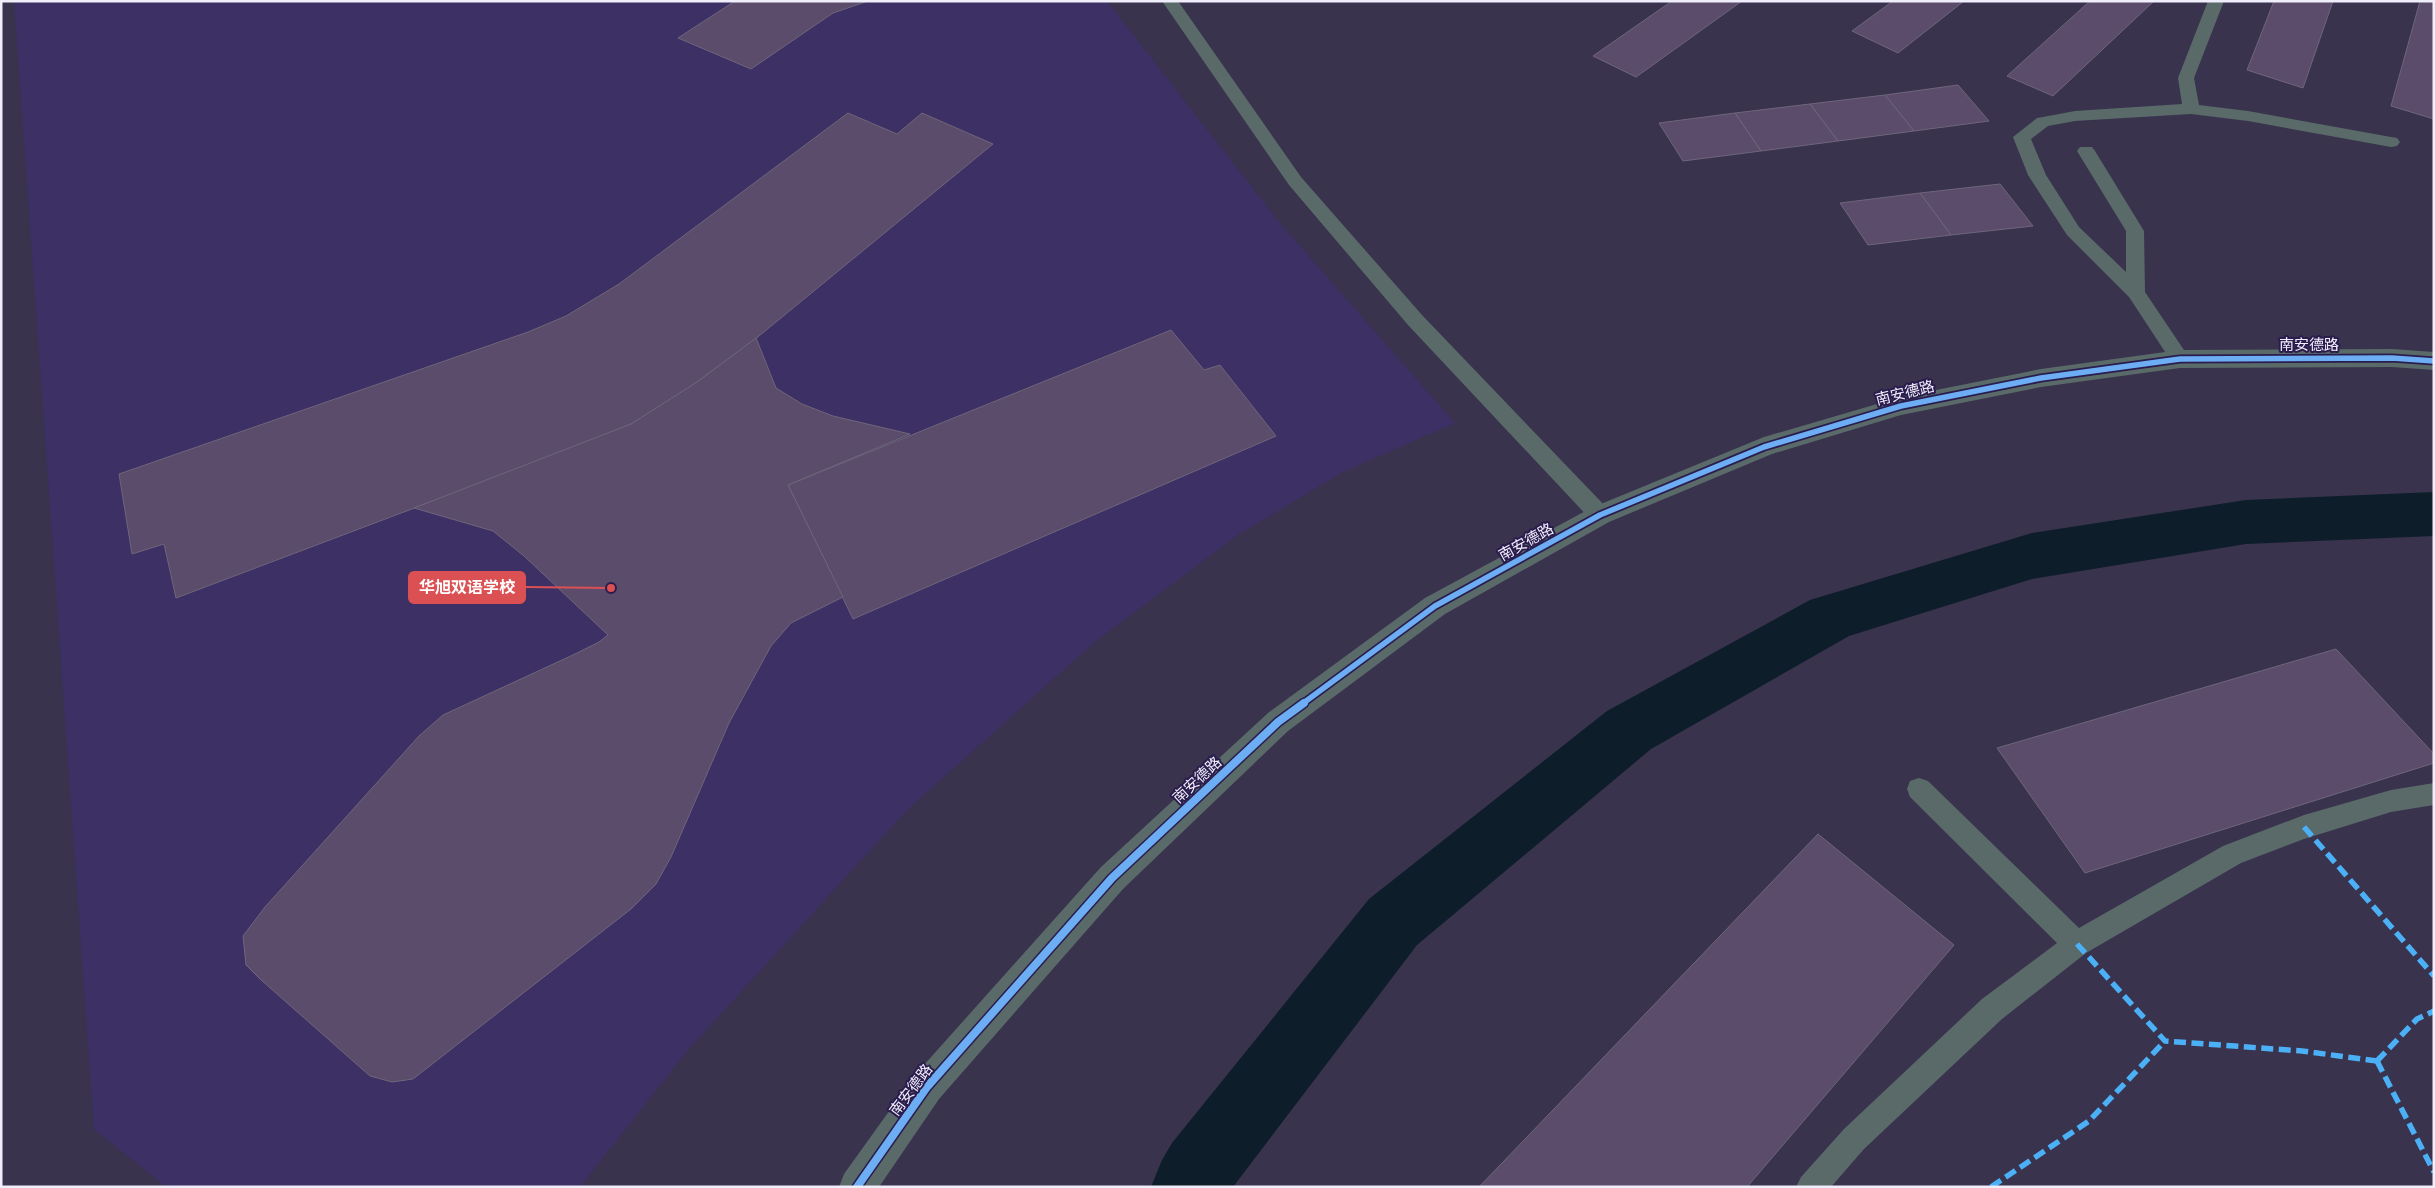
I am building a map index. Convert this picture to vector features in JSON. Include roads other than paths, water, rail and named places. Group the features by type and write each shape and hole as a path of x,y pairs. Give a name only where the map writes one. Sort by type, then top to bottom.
{"street":[{"name":"南安德路","path":"857,1187 927,1087 1112,878 1278,722 1435,606 1600,515 1764,447 1901,406 2041,378 2180,359 2392,358 2434,361"}],"lane":[{"path":"1170,1 1295,181 1415,320 1600,515"},
{"path":"2191,109 2186,78 2216,1"},
{"path":"2180,359 2136,292 2073,231 2037,175 2022,137 2043,122 2059,119 2191,109 2248,116 2391,142"},
{"path":"2086,151 2135,231 2136,292"},
{"path":"1919,789 2076,944"},
{"path":"1811,1187 1854,1139 1992,1009 2076,944 2232,854 2304,827 2391,801 2434,794"}],"waterway":[{"path":"1189,1187 1199,1170 1393,922 1629,730 1831,617 2032,556 2246,522 2434,514"}],"place":[{"name":"华旭双语学校","path":"611,588"}]}
